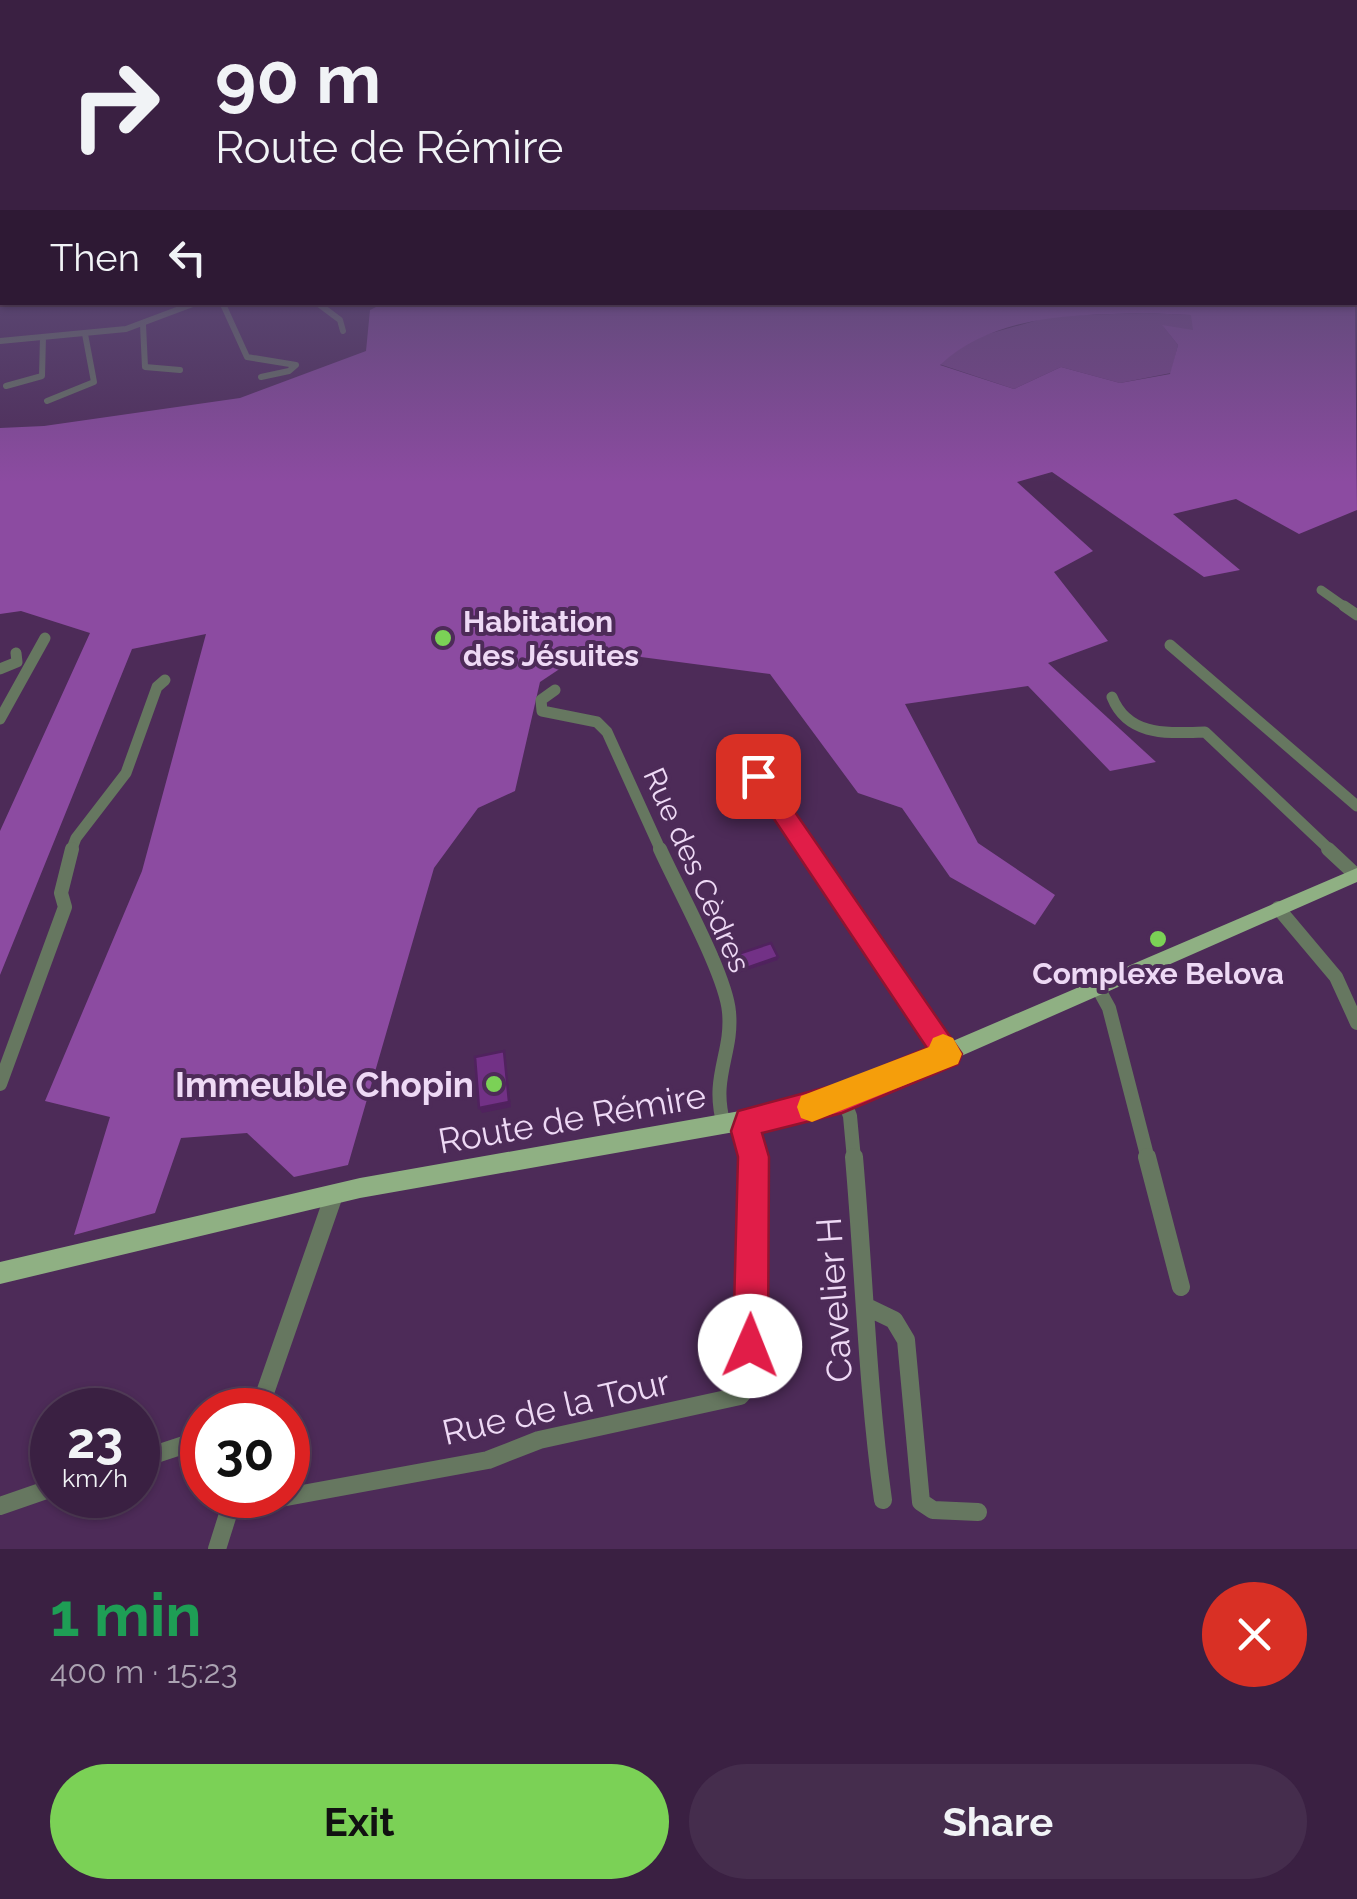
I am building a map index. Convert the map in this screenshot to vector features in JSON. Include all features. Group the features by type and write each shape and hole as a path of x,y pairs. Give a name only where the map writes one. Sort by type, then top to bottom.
{"main road":[{"name":"Route de Rémire","path":"0,1273 334,1194 749,1122 842,1098 1356,875"}],"street":[{"path":"0,340 38,337"},
{"path":"6,386 42,376 42,337"},
{"path":"47,400 94,382 86,337"},
{"path":"143,337 145,367 180,370"},
{"path":"239,337 248,356 296,365 289,371 261,378"},
{"path":"1321,590 1357,616"},
{"path":"0,718 45,638"},
{"path":"1170,644 1357,806"},
{"path":"0,669 12,668 18,662 16,653"},
{"path":"0,1084 56,939 65,907 61,892 64,872 76,838 126,773 157,686 165,680"},
{"name":"Rue des Cèdres","path":"554,690 541,700 542,710 598,722 607,732 726,996 732,1013 730,1032 715,1080 715,1102 724,1125"},
{"path":"1112,697 1119,712 1143,730 1205,732 1356,875"},
{"path":"748,756 948,1054"},
{"path":"1278,908 1336,977 1357,1024"},
{"path":"1098,988 1108,1008 1181,1287"},
{"name":"Cavelier H","path":"842,1098 850,1116 867,1308 871,1415 884,1500"},
{"name":"Rue de la Tour","path":"310,1489 488,1460 539,1440 740,1396 749,1385 753,1157 746,1131 749,1122"},
{"path":"267,1388 334,1194"},
{"path":"867,1308 888,1314 906,1336 913,1456 921,1502 933,1510 978,1512"},
{"path":"0,1506 30,1496"},
{"path":"218,1549 228,1518"}],"shaded area":[{"path":"367,337 983,337 940,365 1014,389 1061,367 1120,383 1170,374 1178,345 1172,337 1355,337 1357,510 1299,534 1236,499 1173,514 1240,570 1204,577 1052,472 1017,482 1093,551 1054,572 1108,641 1048,663 1156,762 1110,771 1028,686 905,704 978,843 1055,895 1035,925 950,877 902,808 858,793 770,674 588,650 540,682 515,791 478,808 434,868 348,1165 294,1177 247,1133 181,1138 155,1213 74,1235 110,1117 45,1101 142,871 206,634 132,649 0,975 0,831 90,633 21,611 0,614 0,428 44,426 240,398 366,351"},
{"path":"1172,337 1178,345 1171,373 1120,383 1061,367 1014,389 939,364 974,338"}],"building":[{"path":"771,943 778,957 738,971 732,956"},
{"name":"Immeuble Chopin","path":"504,1051 509,1102 479,1108 475,1057"}],"slow traffic":[{"path":"812,1107 948,1054 943,1047"}],"place":[{"name":"Habitation des Jésuites","path":"443,638"},
{"name":"Complexe Belova","path":"1158,939"},
{"name":"Immeuble Chopin","path":"494,1084"}],"route":[{"path":"750,1346 753,1157 746,1131 749,1122 842,1098 948,1054 758,776"}]}
